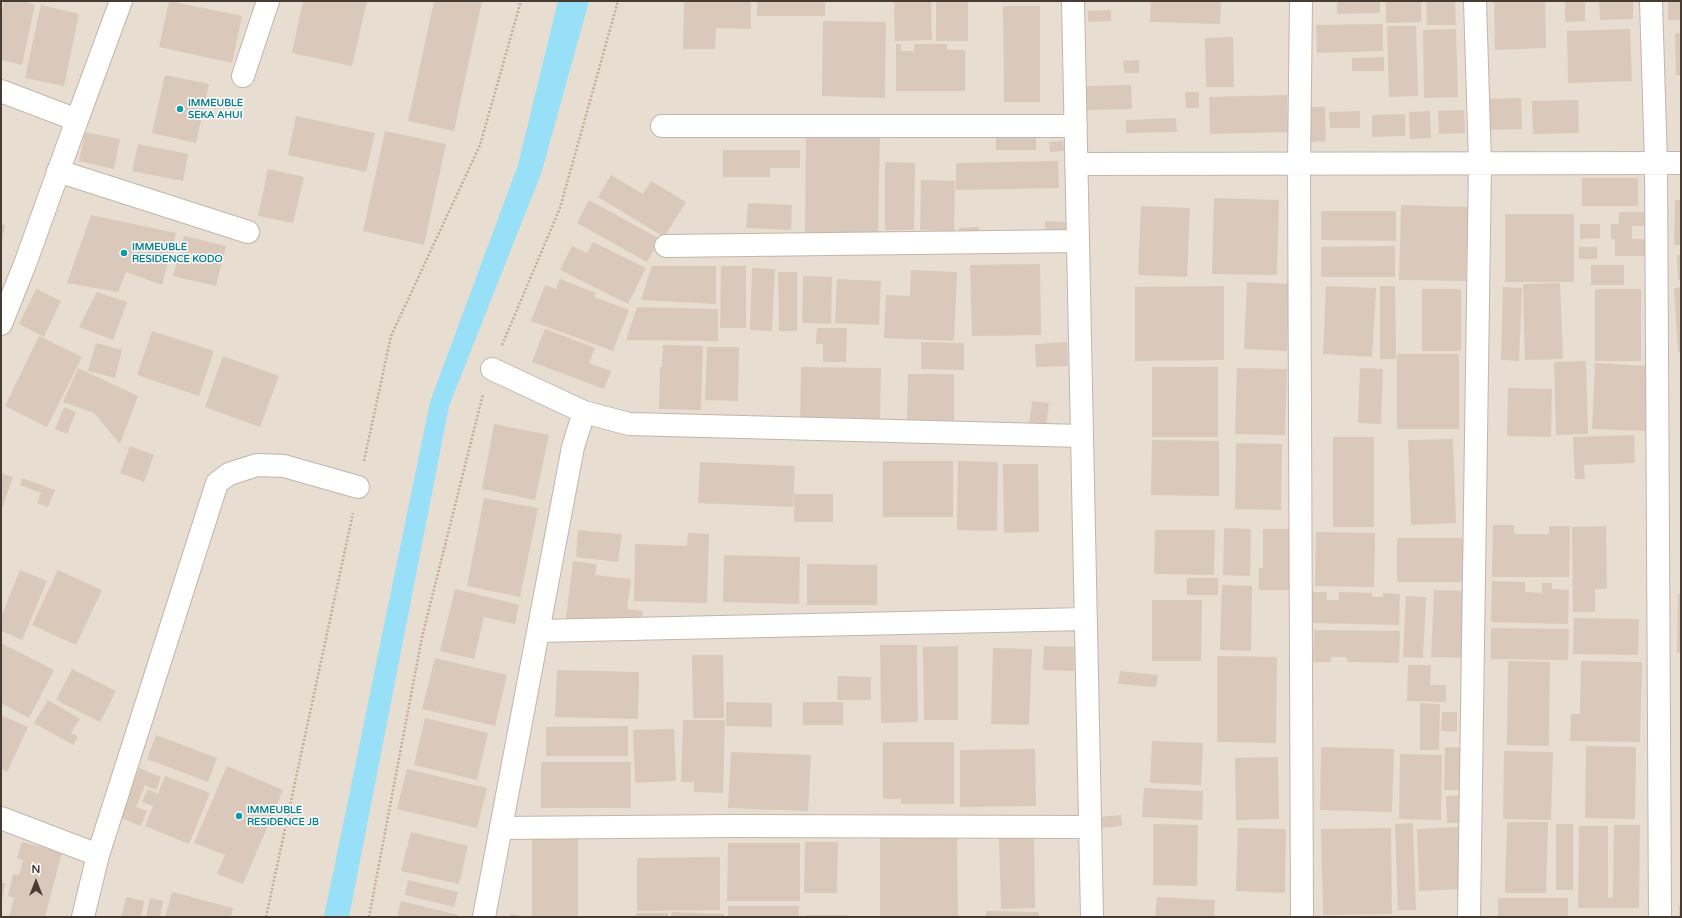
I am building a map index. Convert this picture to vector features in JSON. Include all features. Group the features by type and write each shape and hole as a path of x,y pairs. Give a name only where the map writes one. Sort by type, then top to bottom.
{"street":[{"path":"1,324 25,264 121,1"},
{"path":"243,76 268,1"},
{"path":"1073,1 1092,917"},
{"path":"1302,1 1299,164 1302,917"},
{"path":"1470,917 1480,163 1475,1"},
{"path":"1651,1 1656,163 1660,917"},
{"path":"1,91 77,120"},
{"path":"662,126 1076,126"},
{"path":"1076,164 1681,163"},
{"path":"58,172 248,232"},
{"path":"666,246 1078,241"},
{"path":"492,369 584,412 629,424 1082,436"},
{"path":"484,917 573,447 584,412"},
{"path":"83,917 98,854 217,483 229,474 256,465 284,466 358,487"},
{"path":"538,631 1086,619"},
{"path":"1,818 98,854"},
{"path":"501,828 726,826 1090,827"}],"path":[{"path":"266,917 391,336 480,145 521,1"},
{"path":"369,917 422,637 485,384 560,208 618,1"}],"shaded area":[{"path":"1,1 1681,1 1681,917 1,917"}],"water":[{"path":"558,1 589,1 542,171 449,406 349,917 324,917 430,402 518,165"}],"building":[{"path":"4,1 20,1 35,4 22,65 1,60 1,15"},
{"path":"169,1 242,16 232,63 159,47"},
{"path":"303,1 367,1 352,66 292,53"},
{"path":"434,1 482,1 454,131 408,121"},
{"path":"684,1 751,1 751,29 716,28 715,49 683,49"},
{"path":"757,1 825,1 825,16 757,16"},
{"path":"894,1 931,1 932,40 895,41"},
{"path":"936,1 968,1 968,41 936,41"},
{"path":"1151,1 1221,1 1220,24 1150,22"},
{"path":"1337,1 1380,1 1380,13 1337,14"},
{"path":"1386,1 1421,1 1421,22 1386,23"},
{"path":"1426,1 1455,1 1456,25 1427,25"},
{"path":"1494,1 1545,1 1546,48 1495,50"},
{"path":"1565,1 1585,1 1585,21 1565,22"},
{"path":"1599,1 1633,1 1633,19 1600,20"},
{"path":"1668,1 1681,1 1681,20 1668,20"},
{"path":"41,5 79,14 64,86 25,78"},
{"path":"1003,6 1040,6 1040,102 1004,102"},
{"path":"1111,10 1111,21 1088,22 1088,11"},
{"path":"823,21 886,22 885,98 822,96"},
{"path":"1383,24 1383,51 1317,53 1316,25"},
{"path":"1387,26 1416,26 1418,96 1389,97"},
{"path":"1456,29 1458,97 1424,98 1423,30"},
{"path":"1630,29 1632,81 1568,83 1567,31"},
{"path":"1675,33 1681,33 1681,75 1676,75"},
{"path":"1233,37 1234,87 1206,87 1205,38"},
{"path":"896,44 901,44 901,51 914,51 914,44 947,44 947,50 965,50 965,91 896,91"},
{"path":"1384,57 1384,71 1352,71 1352,58"},
{"path":"1139,60 1139,73 1124,73 1123,61"},
{"name":"IMMEUBLE SEKA AHUI","path":"165,75 209,84 196,143 152,133"},
{"path":"1131,85 1132,109 1087,110 1087,86"},
{"path":"1185,92 1199,92 1199,108 1186,108"},
{"path":"1287,95 1288,132 1210,134 1209,97"},
{"path":"1521,98 1522,129 1487,130 1486,99"},
{"path":"1578,100 1579,133 1533,134 1532,101"},
{"path":"1310,107 1325,107 1326,141 1311,142"},
{"path":"1464,110 1465,133 1439,134 1438,111"},
{"path":"1360,111 1360,128 1330,128 1329,112"},
{"path":"1430,111 1431,138 1410,139 1409,112"},
{"path":"1405,114 1405,136 1372,137 1372,115"},
{"path":"296,116 375,133 366,172 288,155"},
{"path":"1176,118 1177,132 1126,133 1126,120"},
{"path":"385,131 446,144 424,245 363,231"},
{"path":"85,132 120,139 114,169 79,161"},
{"path":"806,136 880,137 878,234 805,233"},
{"path":"996,137 1036,137 1036,150 996,150"},
{"path":"1063,141 1064,151 1050,152 1049,142"},
{"path":"138,144 188,154 183,181 132,171"},
{"path":"723,150 800,150 800,168 770,168 770,177 723,177"},
{"path":"1058,161 1059,188 956,190 956,163"},
{"path":"885,162 915,163 914,230 885,230"},
{"path":"268,169 304,177 293,223 258,216"},
{"path":"611,175 643,194 651,181 686,202 664,237 598,197"},
{"path":"1582,178 1638,178 1638,206 1582,206"},
{"path":"921,180 955,181 954,231 920,230"},
{"path":"1214,198 1279,200 1277,275 1212,274"},
{"path":"589,200 660,239 647,262 577,223"},
{"path":"1675,200 1681,200 1681,245 1674,245"},
{"path":"748,203 792,205 791,230 746,228"},
{"path":"1401,205 1468,207 1466,281 1399,280"},
{"path":"1141,206 1190,208 1187,277 1138,275"},
{"path":"1321,211 1396,211 1396,241 1321,240"},
{"path":"1619,212 1652,212 1652,226 1632,226 1632,239 1652,239 1652,256 1615,256 1615,239 1611,239 1611,224 1619,224"},
{"path":"1505,214 1574,214 1574,282 1505,282"},
{"name":"IMMEUBLE RESIDENCE KODO","path":"91,215 176,233 162,285 126,272 118,292 67,283"},
{"path":"1045,221 1066,222 1066,237 1045,236"},
{"path":"1,224 5,225 2,241 1,241"},
{"path":"1580,224 1600,224 1600,238 1580,239"},
{"path":"979,227 979,239 959,239 959,228"},
{"path":"184,236 226,246 216,286 173,276"},
{"path":"593,242 646,268 628,304 560,270 572,246 587,253"},
{"path":"1395,246 1395,277 1321,277 1321,247"},
{"path":"1579,247 1597,247 1597,259 1579,259"},
{"path":"1677,255 1681,255 1681,280 1678,280"},
{"path":"1040,264 1041,335 972,336 970,265"},
{"path":"1591,265 1624,265 1624,285 1591,285"},
{"path":"652,266 716,266 716,304 641,300"},
{"path":"721,266 746,266 746,328 720,328"},
{"path":"752,268 775,269 772,331 750,330"},
{"path":"911,270 957,272 954,341 884,338 886,295 910,296"},
{"path":"778,272 797,272 797,331 779,331"},
{"path":"803,276 832,277 831,324 802,323"},
{"path":"560,279 596,293 594,297 629,310 613,351 531,321 545,285 556,289"},
{"path":"837,279 881,281 879,325 835,323"},
{"path":"1247,282 1290,284 1287,351 1244,349"},
{"path":"1560,283 1563,359 1525,360 1523,284"},
{"path":"1224,286 1224,360 1135,361 1135,287"},
{"path":"1326,286 1376,288 1372,357 1323,354"},
{"path":"1380,286 1395,286 1396,359 1380,359"},
{"path":"1503,287 1522,288 1519,361 1501,360"},
{"path":"1681,287 1681,352 1678,352 1674,288"},
{"path":"36,289 61,301 44,337 19,324"},
{"path":"1422,289 1461,289 1461,351 1422,351"},
{"path":"1595,289 1641,289 1641,361 1595,361"},
{"path":"97,292 127,302 113,340 79,327"},
{"path":"637,307 718,309 718,341 626,340"},
{"path":"817,328 847,328 846,362 823,362 823,344 816,344"},
{"path":"545,329 595,348 589,363 611,371 604,389 532,362"},
{"path":"152,331 214,351 199,396 137,375"},
{"path":"39,336 82,357 47,427 5,406"},
{"path":"921,342 964,343 964,370 921,369"},
{"path":"1067,342 1068,366 1036,367 1035,344"},
{"path":"96,343 122,350 115,378 88,371"},
{"path":"663,345 703,346 701,410 659,409 660,367 662,367"},
{"path":"707,347 739,347 738,401 705,400"},
{"path":"1397,354 1459,354 1459,429 1397,429"},
{"path":"223,356 279,376 260,427 205,407"},
{"path":"1586,361 1588,434 1556,435 1554,362"},
{"path":"1595,363 1649,366 1646,431 1592,429"},
{"path":"801,367 881,368 880,420 800,419"},
{"path":"1152,367 1218,367 1218,437 1152,437"},
{"path":"78,368 138,396 120,444 94,413 63,402"},
{"path":"1237,368 1287,369 1285,435 1235,434"},
{"path":"1360,368 1383,369 1381,424 1358,423"},
{"path":"908,374 954,374 954,421 907,420"},
{"path":"1508,388 1552,389 1551,437 1507,436"},
{"path":"1032,401 1049,403 1046,429 1029,427"},
{"path":"64,407 76,412 67,434 55,429"},
{"path":"494,424 549,435 535,500 482,489"},
{"path":"1634,435 1635,463 1584,465 1585,479 1575,479 1573,437"},
{"path":"1333,437 1374,437 1374,527 1333,527"},
{"path":"1453,439 1456,523 1411,525 1408,440"},
{"path":"1152,440 1219,441 1219,496 1151,495"},
{"path":"1236,443 1282,444 1281,510 1235,509"},
{"path":"130,446 154,455 144,482 120,473"},
{"path":"883,461 953,461 953,517 883,517"},
{"path":"958,461 998,462 997,531 957,530"},
{"path":"700,462 795,466 793,507 698,503"},
{"path":"1003,464 1038,464 1039,532 1004,533"},
{"path":"1,473 13,477 1,511"},
{"path":"22,478 55,490 48,507 37,503 41,493 20,485"},
{"path":"794,494 833,494 833,522 794,522"},
{"path":"484,498 538,508 520,597 467,586"},
{"path":"1493,525 1514,525 1514,534 1549,534 1549,526 1570,526 1569,577 1492,577"},
{"path":"1606,526 1607,589 1595,589 1595,612 1573,612 1572,527"},
{"path":"1224,528 1251,529 1250,576 1223,575"},
{"path":"1263,529 1297,529 1298,590 1259,590 1259,568 1263,568"},
{"path":"578,530 622,534 618,562 576,557"},
{"path":"1155,530 1215,530 1214,575 1154,574"},
{"path":"1316,532 1375,533 1374,587 1315,586"},
{"path":"688,533 709,534 707,603 634,601 635,544 687,546"},
{"path":"1397,538 1469,538 1469,582 1397,582"},
{"path":"724,555 800,557 799,604 723,602"},
{"path":"573,561 597,564 595,575 631,579 627,609 643,611 641,627 566,618"},
{"path":"807,564 877,565 877,605 807,605"},
{"path":"20,570 47,581 22,640 1,631 1,617"},
{"path":"58,570 102,590 76,645 32,625"},
{"path":"1187,578 1218,578 1218,595 1187,595"},
{"path":"1492,581 1525,582 1525,592 1542,593 1542,583 1552,583 1552,589 1569,590 1568,624 1491,622"},
{"path":"1222,585 1252,586 1251,651 1220,650"},
{"path":"455,589 519,605 515,624 484,617 474,659 440,651"},
{"path":"1434,590 1471,591 1469,658 1431,657"},
{"path":"1312,592 1327,592 1327,600 1339,600 1339,592 1372,593 1372,597 1383,597 1383,593 1400,594 1399,625 1312,623"},
{"path":"1678,594 1681,594 1681,653 1677,653"},
{"path":"1406,596 1426,597 1423,658 1403,657"},
{"path":"1152,600 1202,600 1201,661 1152,661"},
{"path":"1574,618 1639,619 1638,655 1573,654"},
{"path":"1491,628 1569,629 1568,660 1491,659"},
{"path":"1314,630 1400,631 1399,663 1347,662 1347,657 1331,657 1331,662 1313,662"},
{"path":"1,643 54,670 29,718 1,703"},
{"path":"880,645 917,645 918,722 881,723"},
{"path":"958,646 958,720 924,720 923,647"},
{"path":"1044,646 1075,647 1074,671 1043,670"},
{"path":"993,648 1032,649 1029,725 991,724"},
{"path":"692,655 723,655 724,718 693,718"},
{"path":"1217,656 1277,657 1276,743 1217,742"},
{"path":"435,658 507,675 495,726 422,709"},
{"path":"1508,661 1550,662 1549,746 1507,745"},
{"path":"1581,661 1642,662 1640,742 1570,741 1571,714 1580,714"},
{"path":"1408,665 1431,665 1430,685 1446,685 1446,702 1407,701"},
{"path":"72,669 116,691 100,722 56,700"},
{"path":"557,670 639,672 638,719 555,717"},
{"path":"1120,671 1158,675 1156,687 1118,684"},
{"path":"838,676 871,677 871,700 837,700"},
{"path":"48,700 80,719 71,733 78,737 73,745 34,723"},
{"path":"726,702 772,703 772,727 726,726"},
{"path":"803,702 843,702 843,725 803,725"},
{"path":"1420,703 1440,704 1439,750 1420,750"},
{"path":"1442,712 1457,712 1457,732 1441,731"},
{"path":"1,715 28,727 7,772 1,769"},
{"path":"425,718 488,733 477,780 414,765"},
{"path":"683,720 725,720 723,793 694,792 694,782 681,782"},
{"path":"628,726 628,756 546,756 546,727"},
{"path":"674,729 676,781 635,783 633,730"},
{"path":"156,735 217,758 208,782 147,759"},
{"path":"1152,741 1203,743 1201,785 1150,783"},
{"path":"883,742 954,742 954,804 901,804 901,799 883,799"},
{"path":"1586,746 1636,747 1635,819 1585,818"},
{"path":"1321,747 1394,749 1392,812 1320,810"},
{"path":"1445,747 1470,748 1466,790 1444,790"},
{"path":"1035,749 1036,806 960,807 960,750"},
{"path":"1504,751 1553,752 1551,820 1503,819"},
{"path":"731,752 811,755 808,811 728,808"},
{"path":"1681,753 1681,781 1680,781"},
{"path":"1400,754 1442,755 1441,820 1399,819"},
{"path":"1278,757 1279,819 1236,820 1235,758"},
{"path":"541,762 631,762 631,808 541,808"},
{"name":"IMMEUBLE RESIDENCE JB","path":"227,766 283,790 243,884 217,874 225,855 194,843"},
{"path":"139,768 161,777 156,790 145,785 136,807 147,811 141,826 119,817"},
{"path":"407,769 487,788 477,828 397,809"},
{"path":"165,776 210,793 189,844 145,826 153,806 142,802 148,789 158,794"},
{"path":"1144,788 1203,791 1202,820 1142,817"},
{"path":"1467,795 1467,822 1447,823 1446,796"},
{"path":"1121,815 1122,826 1099,828 1098,817"},
{"path":"1507,822 1548,822 1546,893 1505,893"},
{"path":"1413,823 1416,910 1398,910 1395,824"},
{"path":"1153,824 1198,825 1197,886 1153,885"},
{"path":"1556,824 1573,824 1573,890 1556,890"},
{"path":"1614,825 1640,825 1639,908 1578,908 1579,826 1608,826 1608,898 1613,898"},
{"path":"1458,827 1460,889 1419,891 1417,829"},
{"path":"1238,828 1286,829 1285,893 1236,891"},
{"path":"1391,828 1392,914 1323,915 1321,829"},
{"path":"532,831 578,831 578,916 532,916"},
{"path":"411,832 468,846 459,884 401,871"},
{"path":"880,832 957,832 958,917 880,917"},
{"path":"1034,837 1035,908 1001,909 999,838"},
{"path":"22,842 62,852 45,917 9,917 14,898 8,896 13,874 19,875 23,860 17,858"},
{"path":"805,842 838,842 837,893 804,893"},
{"path":"728,843 800,843 800,901 727,901"},
{"path":"720,857 720,910 637,911 637,858"},
{"path":"408,880 458,892 454,907 405,895"},
{"path":"1,883 5,883 2,900 1,900"},
{"path":"172,892 233,908 231,917 165,917"},
{"path":"126,897 144,901 141,917 121,917"},
{"path":"1157,897 1215,900 1214,917 1155,917"},
{"path":"150,898 163,901 160,917 146,917"},
{"path":"1498,898 1568,898 1568,917 1498,917"},
{"path":"401,901 458,915 458,917 397,917"},
{"path":"728,906 799,906 799,917 728,917"},
{"path":"1679,906 1681,906 1681,917 1679,917"},
{"path":"986,911 1039,912 1038,917 986,917"},
{"path":"672,912 724,914 724,917 671,917"},
{"path":"636,913 668,913 668,917 636,917"},
{"path":"510,914 522,916 522,917 510,917"},
{"path":"806,915 848,915 848,917 806,917"}],"place":[{"name":"IMMEUBLE SEKA AHUI","path":"180,109"},
{"name":"IMMEUBLE RESIDENCE KODO","path":"124,253"},
{"name":"IMMEUBLE RESIDENCE JB","path":"239,816"}]}
